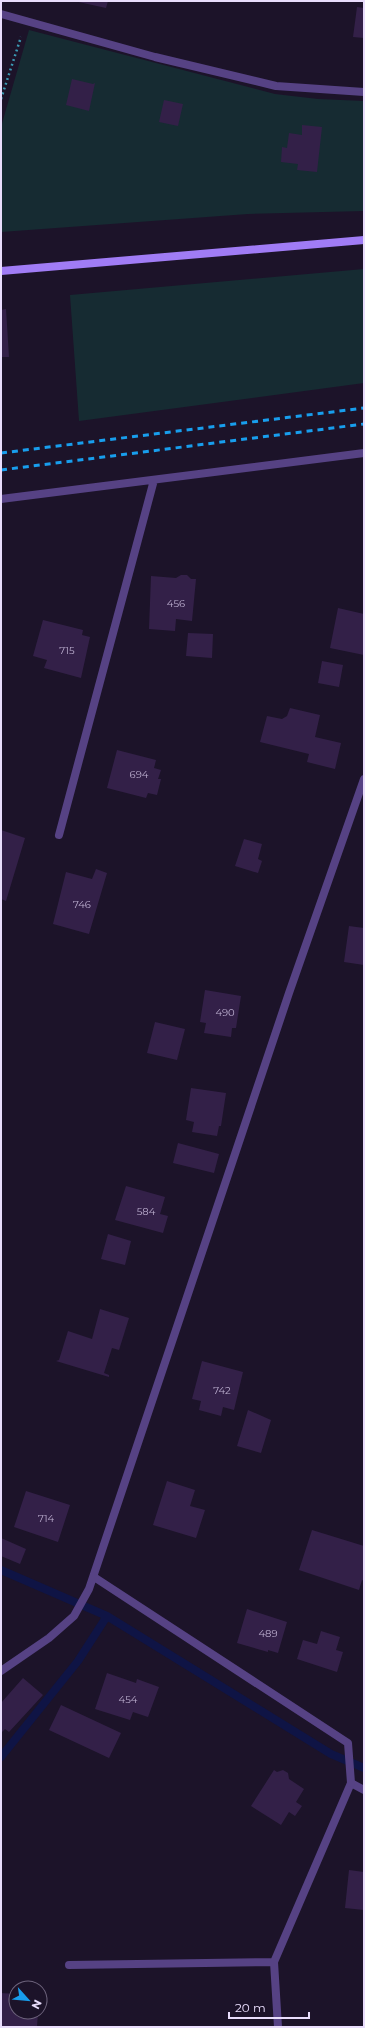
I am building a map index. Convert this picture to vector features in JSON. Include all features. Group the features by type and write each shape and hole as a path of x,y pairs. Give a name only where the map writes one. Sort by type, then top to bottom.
{"main road":[{"path":"1,271 364,240"}],"street":[{"path":"1,14 156,57 276,86 364,92"},
{"path":"1,499 364,452"},
{"path":"59,835 154,480"},
{"path":"1,1671 49,1638 74,1616 94,1577 289,993 364,779"},
{"path":"94,1577 348,1743 352,1783 274,1962 278,2027"},
{"path":"352,1783 364,1790"},
{"path":"69,1966 274,1962"}],"path":[{"path":"1,99 26,22"}],"shaded area":[{"path":"29,30 275,94 318,99 364,101 364,211 248,214 1,232 1,127"},
{"path":"364,269 364,383 79,421 70,295"}],"building":[{"path":"74,1 108,1 106,8"},
{"path":"357,7 364,8 364,38 353,37"},
{"path":"72,79 93,84 95,83 89,111 66,105"},
{"path":"164,100 183,104 178,126 159,122"},
{"path":"302,125 322,127 317,172 297,170 298,164 281,162 282,147 287,148 289,133 302,135"},
{"path":"6,309 9,357 1,357 1,310"},
{"path":"181,575 187,575 191,579 196,579 192,621 176,619 175,631 149,629 151,576 176,578"},
{"path":"338,608 364,614 364,655 330,648"},
{"path":"43,620 83,630 82,635 90,637 81,678 44,668 47,660 33,656"},
{"path":"188,633 213,634 212,658 186,656"},
{"path":"322,661 343,665 339,687 318,683"},
{"path":"290,708 320,715 315,737 341,743 335,769 307,762 309,754 260,742 267,716 282,719 287,716"},
{"path":"117,750 156,760 154,768 161,770 158,779 161,779 157,795 148,793 146,798 107,788"},
{"path":"1,830 25,838 6,901 1,899"},
{"path":"244,839 262,844 258,859 262,861 258,873 235,866"},
{"path":"96,869 107,873 89,934 53,924 66,872 92,879"},
{"path":"349,926 364,928 364,965 344,962"},
{"path":"205,990 241,996 236,1028 232,1028 231,1037 204,1033 206,1023 200,1022"},
{"path":"155,1022 185,1029 177,1060 147,1053"},
{"path":"191,1088 226,1093 221,1126 219,1126 217,1136 192,1132 194,1122 186,1120"},
{"path":"178,1143 219,1154 214,1173 173,1163"},
{"path":"126,1186 165,1197 160,1214 168,1216 163,1233 115,1220"},
{"path":"108,1234 131,1241 125,1265 101,1259"},
{"path":"100,1309 129,1318 119,1350 112,1348 104,1373 109,1375 109,1377 56,1361 59,1360 68,1331 92,1339"},
{"path":"202,1361 243,1372 234,1410 223,1407 221,1416 199,1410 201,1401 192,1399"},
{"path":"248,1410 271,1420 261,1453 237,1446"},
{"path":"167,1481 195,1490 190,1506 205,1510 196,1538 153,1525"},
{"path":"26,1491 70,1505 58,1542 14,1527"},
{"path":"312,1530 364,1546 364,1581 362,1580 359,1590 299,1570"},
{"path":"1,1538 26,1549 20,1564 1,1556"},
{"path":"247,1609 287,1622 278,1653 268,1650 268,1652 237,1643"},
{"path":"321,1631 340,1637 336,1650 343,1652 337,1672 297,1659 303,1640 317,1644"},
{"path":"107,1673 136,1683 137,1679 159,1687 148,1717 133,1712 130,1720 95,1709"},
{"path":"23,1678 43,1695 9,1732 5,1729 1,1733 1,1703"},
{"path":"61,1705 121,1733 109,1758 49,1730"},
{"path":"274,1770 277,1772 283,1770 288,1773 289,1779 304,1789 296,1802 302,1806 295,1816 289,1812 281,1825 251,1806"},
{"path":"349,1870 364,1872 364,1910 345,1908"},
{"path":"1,1993 8,1993 8,2020 37,2020 37,2027 1,2027"}],"waterway":[{"path":"1,1570 107,1616"},
{"path":"1,1757 78,1661 107,1616 331,1754 364,1768"}],"railway":[{"path":"1,453 364,408"},
{"path":"1,470 364,424"}]}
